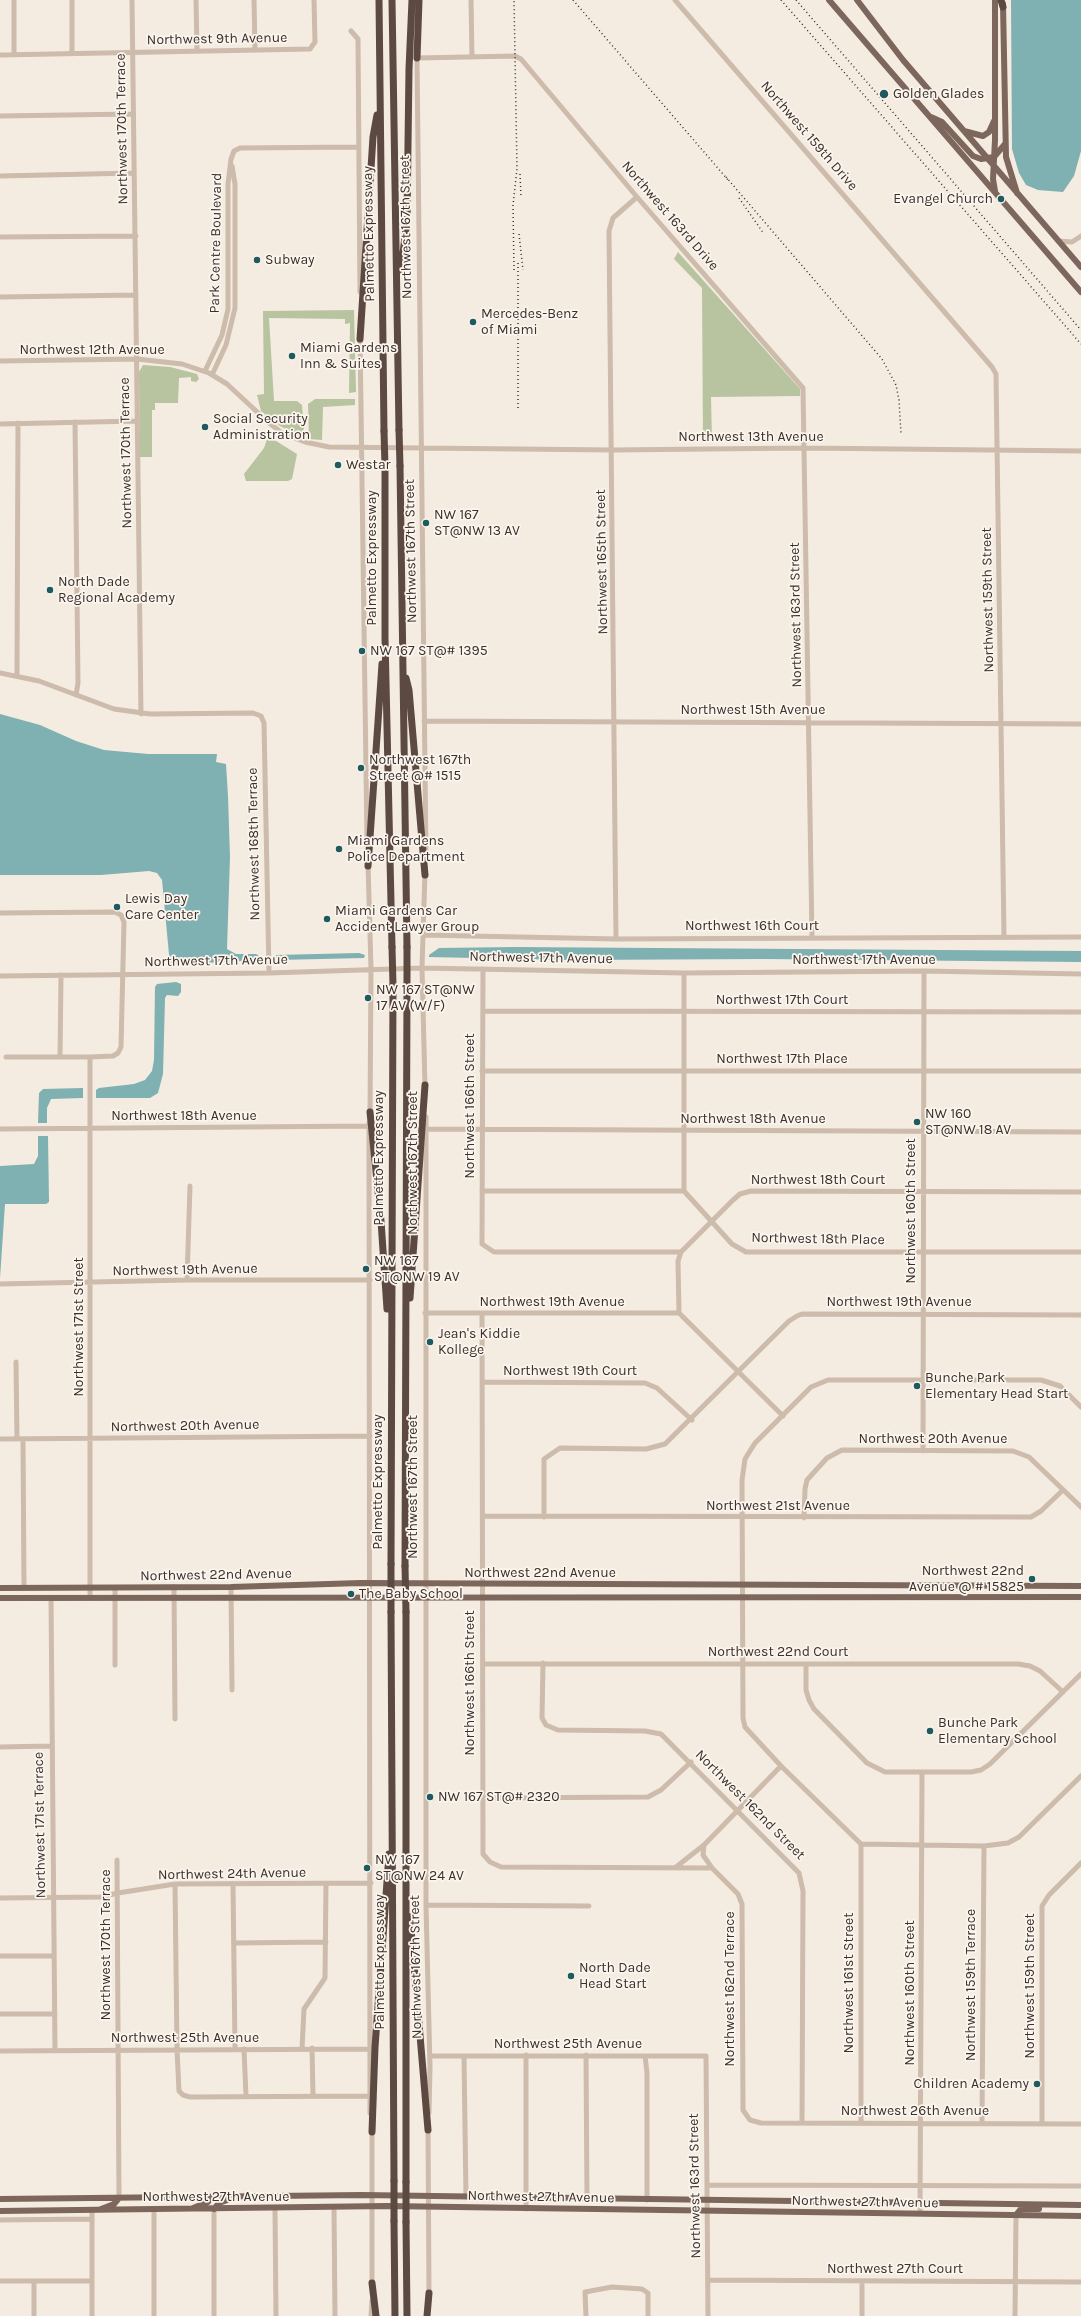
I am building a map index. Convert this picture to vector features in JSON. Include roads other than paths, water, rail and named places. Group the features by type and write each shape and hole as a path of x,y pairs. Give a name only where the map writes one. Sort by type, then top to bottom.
{"highway":[{"name":"Palmetto Expressway","path":"379,0 385,467 385,638 393,985 391,1612 395,2316"},
{"name":"Palmetto Expressway","path":"392,0 398,300 407,948 405,1566 407,2316"},
{"path":"398,300 407,220 408,69 412,0"},
{"path":"417,58 419,0"},
{"path":"360,339 373,137 380,95"},
{"path":"368,866 376,728 385,638"},
{"path":"403,665 409,690 425,874"},
{"path":"406,1326 413,1278 425,1085"},
{"path":"370,1112 382,1221 391,1372"},
{"path":"372,2132 375,2047 388,1868 393,1828"},
{"path":"407,1886 428,2130"},
{"path":"372,2284 376,2316"},
{"path":"427,2316 429,2293"}],"main road":[{"path":"829,0 1081,292"},
{"path":"857,0 884,37 964,131 991,158"},
{"path":"995,0 995,120 991,158 995,193"},
{"path":"1003,2 1005,144 1006,157 1016,184 1017,194"},
{"path":"928,115 942,122 973,156 991,158"},
{"path":"964,131 983,136 988,132 995,120"},
{"path":"991,158 1005,144"},
{"path":"993,166 1081,267"},
{"name":"Northwest 22nd Avenue","path":"0,1588 230,1587 370,1584 1081,1586"},
{"name":"Northwest 22nd Avenue","path":"0,1598 231,1596 370,1598 1081,1597"},
{"name":"Northwest 27th Avenue","path":"0,2199 373,2196 1081,2205"},
{"path":"192,2209 208,2202 211,2197"},
{"path":"214,2209 219,2204 235,2197"},
{"path":"99,2210 114,2204 120,2198"},
{"path":"13,2199 13,2210"},
{"path":"788,2201 788,2212"},
{"path":"1016,2216 1021,2209 1069,2208 1074,2205"},
{"name":"Northwest 27th Avenue","path":"0,2211 373,2207 1081,2216"}],"street":[{"path":"14,0 14,54"},
{"path":"72,0 72,53"},
{"name":"Northwest 170th Terrace","path":"132,0 141,714"},
{"path":"196,0 197,50"},
{"path":"254,0 255,50"},
{"name":"Northwest 9th Avenue","path":"0,55 310,49 314,45 314,0"},
{"path":"417,58 472,57 471,0"},
{"name":"Northwest 159th Drive","path":"675,0 925,289"},
{"path":"994,27 1003,27"},
{"path":"351,32 358,39 361,448 371,969 370,1112 368,1126 370,1280 369,2096 372,2132 373,2196 371,2316"},
{"path":"994,38 1003,38"},
{"name":"Northwest 163rd Drive","path":"472,57 515,56 521,59 637,197 803,388"},
{"name":"Northwest 167th Street","path":"417,58 424,721 427,825 422,968 426,1129 426,1904 430,2056 428,2208 429,2293 431,2316"},
{"path":"0,116 133,114"},
{"name":"Park Centre Boulevard","path":"205,371 222,335 228,309 228,184 231,159 234,151 240,148 359,147"},
{"name":"Park Centre Boulevard","path":"212,375 226,345 235,308 236,263 234,184 231,159"},
{"path":"0,176 134,173"},
{"path":"228,184 234,184"},
{"name":"Northwest 165th Street","path":"616,939 616,722 609,231 613,218 637,197"},
{"path":"0,237 136,236"},
{"path":"1058,241 1072,242 1081,236"},
{"path":"229,263 236,263"},
{"name":"Northwest 159th Street","path":"925,289 992,367 996,374 1004,937"},
{"path":"0,297 136,295"},
{"path":"228,309 235,308"},
{"name":"Northwest 12th Avenue","path":"0,362 169,361 205,371 212,375 226,384 282,433 305,442 323,447 422,449"},
{"name":"Northwest 163rd Street","path":"803,388 810,722 812,938"},
{"path":"0,424 138,421"},
{"path":"76,422 78,683 76,695"},
{"path":"17,675 18,423"},
{"name":"Northwest 13th Avenue","path":"422,449 613,450 804,448 1081,451"},
{"path":"0,672 17,675 114,709 141,714"},
{"name":"Northwest 168th Terrace","path":"141,714 253,713 261,716 264,722 269,973"},
{"name":"Northwest 15th Avenue","path":"424,721 1081,724"},
{"path":"0,913 115,912 121,914 124,922 124,974 121,1047 118,1053 113,1056 90,1057 6,1057"},
{"name":"Northwest 16th Court","path":"423,935 616,939 1081,937"},
{"name":"Northwest 17th Avenue","path":"0,976 269,973 422,968 684,973 924,971 1081,974"},
{"name":"Northwest 166th Street","path":"483,969 482,1244 494,1252 681,1252"},
{"name":"Northwest 160th Street","path":"923,1451 924,971"},
{"path":"684,973 684,1191 710,1221 681,1252 678,1261 679,1313 783,1416"},
{"path":"60,1057 61,975"},
{"name":"Northwest 17th Court","path":"482,1011 1081,1012"},
{"name":"Northwest 171st Street","path":"90,1057 90,1598"},
{"name":"Northwest 17th Place","path":"482,1071 1081,1071"},
{"name":"Northwest 18th Avenue","path":"0,1129 368,1126"},
{"name":"Northwest 18th Avenue","path":"426,1129 1081,1132"},
{"path":"187,1280 190,1186"},
{"path":"482,1191 684,1191"},
{"name":"Northwest 18th Court","path":"710,1221 740,1194 751,1191 1081,1192"},
{"name":"Northwest 18th Place","path":"710,1221 732,1244 746,1252 1081,1252"},
{"name":"Northwest 19th Avenue","path":"0,1284 91,1284 187,1280 370,1280"},
{"name":"Northwest 19th Avenue","path":"425,1313 482,1315 679,1313"},
{"name":"Northwest 19th Avenue","path":"739,1372 789,1321 802,1314 1081,1315"},
{"name":"Northwest 166th Street","path":"482,1315 482,1597 484,1664 482,1846 486,1858 494,1865 501,1867 676,1867"},
{"path":"16,1362 17,1439"},
{"path":"544,1517 544,1459 560,1448 653,1449 665,1444 692,1420 739,1372"},
{"path":"1081,1407 1060,1386 1041,1380 824,1381 811,1388 755,1443 745,1459 742,1480 743,1718 745,1727 781,1766 861,1844 984,1846 1008,1843 1019,1837 1081,1776"},
{"name":"Northwest 19th Court","path":"483,1382 645,1383 657,1388 692,1420"},
{"name":"Northwest 20th Avenue","path":"0,1439 370,1436"},
{"path":"23,1439 24,1588"},
{"name":"Northwest 20th Avenue","path":"804,1518 805,1489 807,1480 827,1458 842,1450 1013,1451 1029,1457 1081,1507"},
{"name":"Northwest 21st Avenue","path":"483,1516 742,1518 1031,1517 1041,1512 1064,1490"},
{"path":"174,1587 175,1719"},
{"path":"230,1587 232,1690"},
{"path":"115,1665 116,1588"},
{"name":"Northwest 171st Terrace","path":"51,1598 51,1746 55,2014 54,2051"},
{"name":"Northwest 162nd Street","path":"543,1663 542,1718 546,1725 558,1730 645,1731 657,1733 669,1740 795,1866 802,1880 802,2123"},
{"name":"Northwest 22nd Court","path":"484,1664 1018,1664 1030,1666 1040,1671 1063,1692"},
{"path":"806,1664 806,1690 814,1709 867,1763 885,1772 971,1772 981,1770 990,1764 1081,1674"},
{"path":"0,1747 51,1746"},
{"path":"482,1798 648,1797 661,1790 691,1762"},
{"path":"676,1867 704,1845 781,1766"},
{"name":"Northwest 160th Street","path":"920,2214 922,1773"},
{"name":"Northwest 161st Street","path":"860,2123 861,1844"},
{"path":"702,1868 704,1845"},
{"name":"Northwest 159th Terrace","path":"982,2123 984,1846"},
{"path":"694,1854 704,1858"},
{"name":"Northwest 162nd Terrace","path":"704,1858 738,1894 742,1904 743,2110 750,2120"},
{"name":"Northwest 170th Terrace","path":"117,1860 120,2198"},
{"path":"685,1861 687,1868"},
{"name":"Northwest 159th Street","path":"1042,2124 1042,1906 1050,1895 1081,1863"},
{"path":"676,1867 712,1868"},
{"name":"Northwest 24th Avenue","path":"0,1898 101,1897 175,1884 233,1885 370,1883"},
{"path":"175,1884 177,2049 179,2090 183,2095 190,2097 369,2096"},
{"path":"302,2049 304,2009 325,1978 326,1884"},
{"path":"233,1885 236,2049"},
{"path":"426,1904 589,1906"},
{"path":"234,1943 326,1942"},
{"path":"0,1956 54,1956"},
{"path":"0,2014 55,2014"},
{"path":"312,2048 313,2096"},
{"name":"Northwest 25th Avenue","path":"0,2051 312,2048 370,2049"},
{"path":"244,2049 246,2096"},
{"path":"526,2055 526,2209"},
{"path":"586,2055 587,2199"},
{"name":"Northwest 25th Avenue","path":"430,2056 706,2056"},
{"path":"464,2056 466,2197"},
{"path":"645,2056 647,2073 647,2200"},
{"name":"Northwest 163rd Street","path":"706,2056 708,2316"},
{"name":"Northwest 26th Avenue","path":"750,2120 761,2122 802,2123 1081,2124"},
{"name":"Northwest 27th Avenue","path":"707,2185 1081,2186"},
{"path":"275,2208 276,2316"},
{"path":"334,2208 335,2316"},
{"path":"154,2209 154,2316"},
{"path":"214,2209 214,2316"},
{"path":"92,2210 92,2316"},
{"path":"1015,2316 1014,2282 1016,2216"},
{"path":"0,2220 92,2219"},
{"name":"Northwest 27th Court","path":"708,2280 1081,2282"},
{"path":"0,2281 92,2281"},
{"path":"34,2281 34,2316"},
{"path":"862,2281 862,2316"},
{"path":"586,2316 585,2292 612,2287 642,2289 648,2293 648,2316"}],"water":[{"path":"1011,0 1081,0 1081,151 1074,176 1063,192 1038,190 1026,185 1019,173 1012,149"},
{"path":"0,714 40,725 76,741 104,750 148,754 217,754 216,762 226,764 228,796 230,857 227,949 236,954 256,954 259,956 259,960 170,965 162,880 157,873 149,871 101,875 0,875"},
{"path":"515,947 1081,951 1081,962 764,959 567,960 429,957 429,955 439,948"},
{"path":"359,953 365,955 364,958 277,960 276,955"},
{"path":"176,982 181,984 181,992 178,996 167,995 165,998 163,1074 158,1093 150,1098 96,1098 96,1090 99,1088 134,1084 145,1080 152,1071 154,1060 155,987 157,984"},
{"path":"83,1088 83,1098 51,1099 47,1108 47,1123 38,1123 39,1093 43,1089"},
{"path":"38,1136 48,1136 49,1202 46,1204 5,1204 0,1278 0,1166 34,1164 38,1156"}],"railway":[{"path":"514,0 517,169 513,205 514,270"},
{"path":"573,0 729,181"},
{"path":"781,0 1081,344"},
{"path":"796,0 1081,330"},
{"path":"520,174 521,196"},
{"path":"726,177 882,359 896,385 899,400 901,434"},
{"path":"739,198 764,234"},
{"path":"519,234 523,270"},
{"path":"518,263 518,408"}],"place":[{"name":"Golden Glades","path":"884,94"},
{"name":"Evangel Church","path":"1001,199"},
{"name":"Subway","path":"257,260"},
{"name":"Mercedes-Benz of Miami","path":"473,322"},
{"name":"Miami Gardens Inn & Suites","path":"292,356"},
{"name":"Social Security Administration","path":"205,427"},
{"name":"Westar","path":"338,465"},
{"name":"NW 167 ST@NW 13 AV","path":"426,523"},
{"name":"North Dade Regional Academy","path":"50,590"},
{"name":"NW 167 ST@# 1395","path":"362,651"},
{"name":"Northwest 167th Street @# 1515","path":"361,768"},
{"name":"Miami Gardens Police Department","path":"339,849"},
{"name":"Lewis Day Care Center","path":"117,907"},
{"name":"Miami Gardens Car Accident Lawyer Group","path":"327,919"},
{"name":"NW 167 ST@NW 17 AV (W/F)","path":"368,998"},
{"name":"NW 160 ST@NW 18 AV","path":"917,1122"},
{"name":"NW 167 ST@NW 19 AV","path":"366,1269"},
{"name":"Jean's Kiddie Kollege","path":"430,1342"},
{"name":"Bunche Park Elementary Head Start","path":"917,1386"},
{"name":"Northwest 22nd Avenue @ # 15825","path":"1032,1579"},
{"name":"The Baby School","path":"351,1594"},
{"name":"Bunche Park Elementary School","path":"930,1731"},
{"name":"NW 167 ST@# 2320","path":"430,1797"},
{"name":"NW 167 ST@NW 24 AV","path":"367,1868"},
{"name":"North Dade Head Start","path":"571,1976"},
{"name":"Children Academy","path":"1037,2084"}]}
